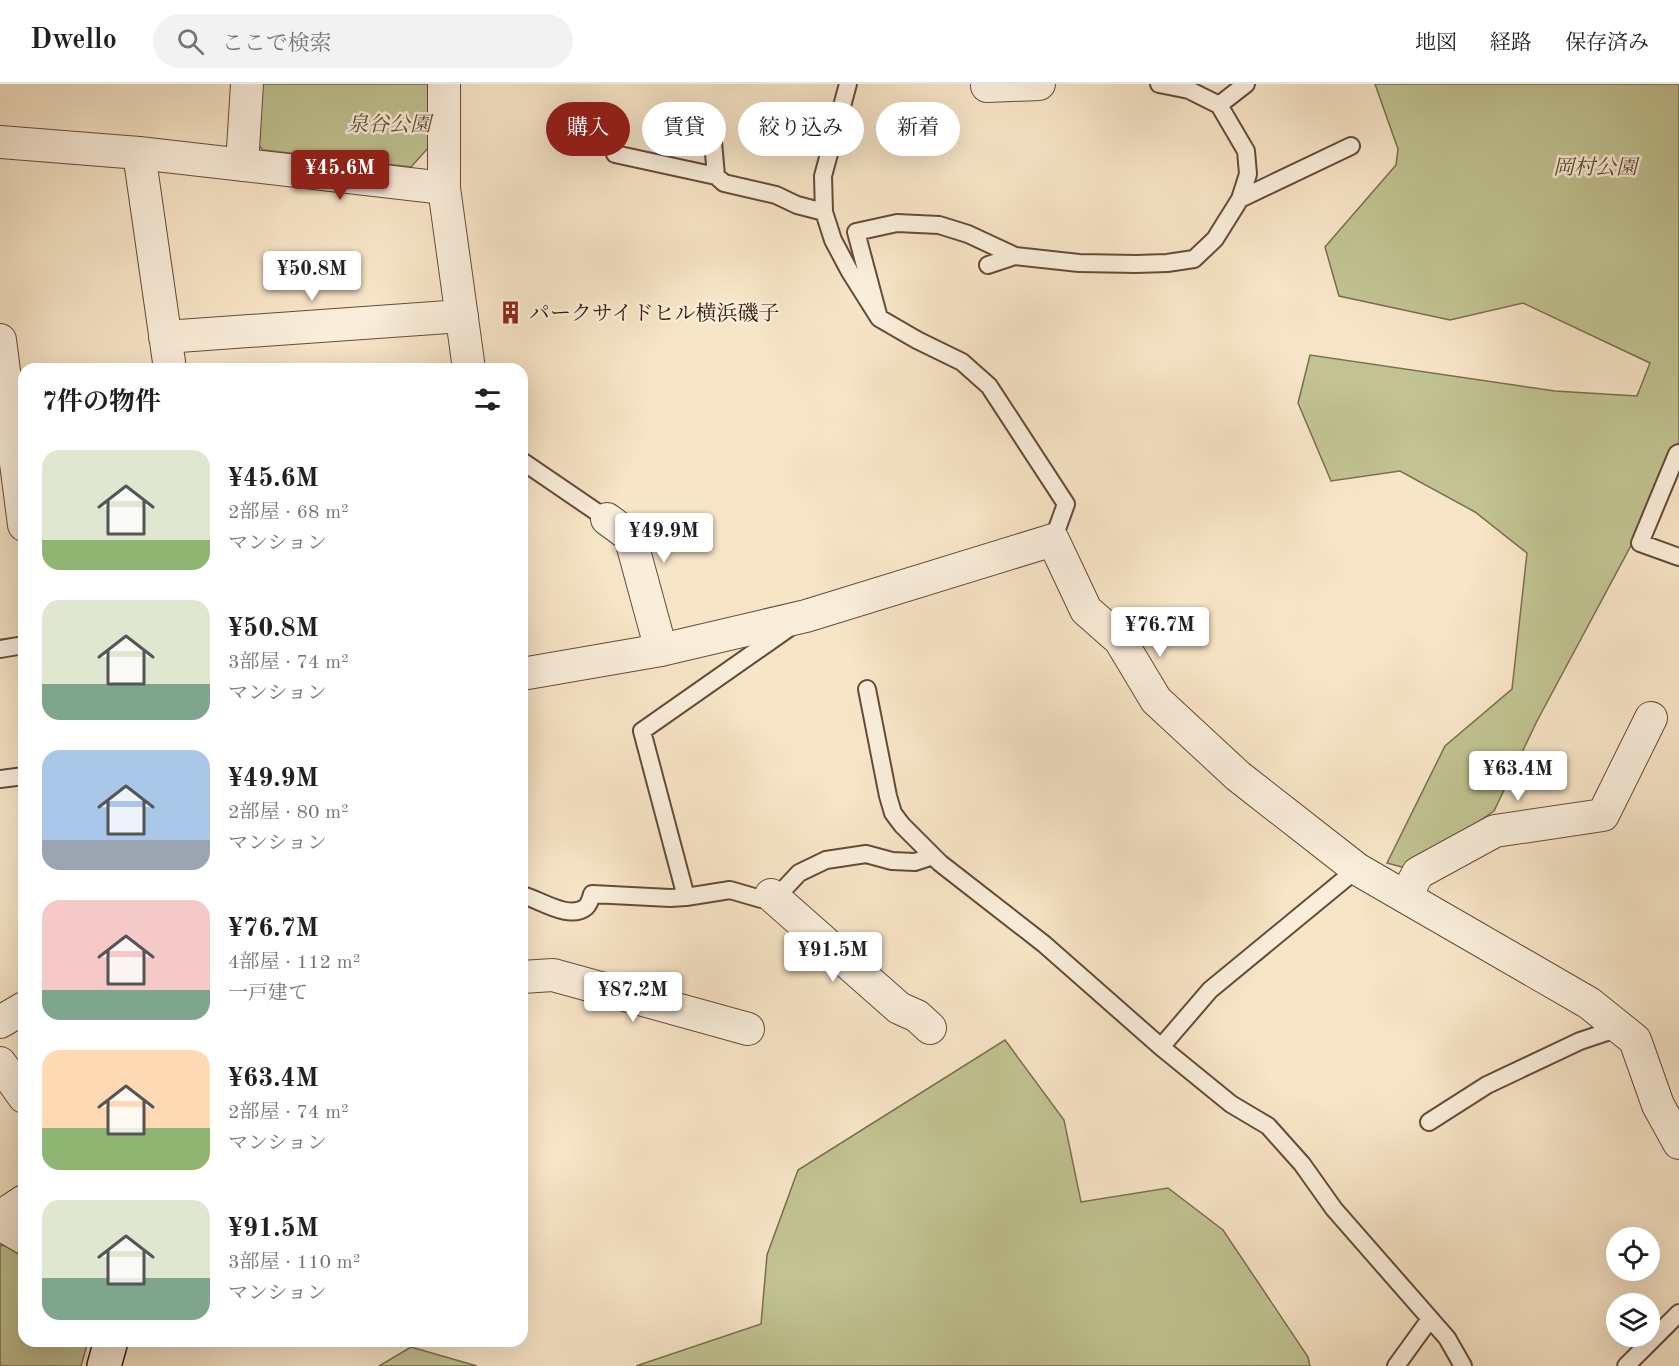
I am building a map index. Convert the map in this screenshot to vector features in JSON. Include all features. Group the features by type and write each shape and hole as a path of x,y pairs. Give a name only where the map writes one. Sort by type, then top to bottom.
{"street":[{"path":"242,165 247,84"},
{"path":"444,84 444,188 468,363"},
{"path":"987,84 987,86 1039,84"},
{"path":"0,142 139,153 444,188"},
{"path":"139,153 169,363"},
{"path":"165,337 462,316"},
{"path":"0,339 18,474"},
{"path":"607,519 630,536 661,650"},
{"path":"528,673 661,650 806,616 1053,540 1086,610 1120,640 1156,700 1238,776 1357,869 1588,1003 1635,1040 1658,1106 1679,1143"},
{"path":"1406,896 1418,873 1495,831 1603,815 1651,718"},
{"path":"771,895 899,1008 917,1016 930,1028"},
{"path":"528,977 553,975 748,1029"},
{"path":"0,1022 18,1012"},
{"path":"0,1064 18,1089"},
{"path":"0,1217 18,1205"},
{"path":"0,1224 18,1234"},
{"path":"104,1366 109,1347"}],"lane":[{"path":"848,84 823,176 824,212 833,240 879,318 962,362 989,386 1066,504 1053,540"},
{"path":"879,318 856,232 897,223 939,225 968,234 1015,256 1079,263 1147,263 1194,259 1215,239 1240,199 1248,174 1246,151 1218,105 1189,90 1159,84"},
{"path":"1218,105 1246,84"},
{"path":"1240,199 1351,146"},
{"path":"624,156 716,176 724,183 776,195 797,206 824,212"},
{"path":"714,156 716,176"},
{"path":"988,265 1015,256"},
{"path":"1679,453 1677,453 1640,543 1679,557"},
{"path":"528,465 607,519"},
{"path":"686,897 642,731 806,616"},
{"path":"0,649 18,646"},
{"path":"867,689 888,796 893,813 902,825 933,856 1044,944 1161,1047 1231,1104 1268,1126 1302,1164 1334,1209 1447,1338 1463,1366"},
{"path":"0,779 18,777"},
{"path":"528,898 548,906 576,911 587,906 592,894 670,898 730,890 760,899 784,889 799,873 826,860 866,854 892,861 915,862 933,856"},
{"path":"1161,1047 1210,990 1357,869"},
{"path":"1429,1122 1487,1085 1580,1041 1619,1028"},
{"path":"1626,1366 1679,1314"},
{"path":"1396,1366 1430,1319"}],"green space":[{"name":"泉谷公園","path":"257,84 432,84 429,147 411,167 263,150 253,139"},
{"name":"岡村公園","path":"1375,84 1679,84 1679,456 1537,721 1494,811 1409,869 1387,863 1445,746 1512,689 1527,553 1475,512 1400,471 1331,481 1298,403 1310,355 1555,391 1637,396 1650,363 1523,303 1450,320 1339,296 1325,247 1396,165 1398,149"},
{"path":"1005,1040 1064,1120 1081,1202 1168,1188 1223,1230 1308,1357 1310,1366 636,1366 761,1324 767,1255 798,1170"},
{"path":"0,1245 18,1252 18,1347 86,1347 81,1366 0,1366"},
{"path":"411,1347 477,1366 379,1366"}],"place":[{"name":"パークサイドヒル横浜磯子","path":"511,313"}]}
